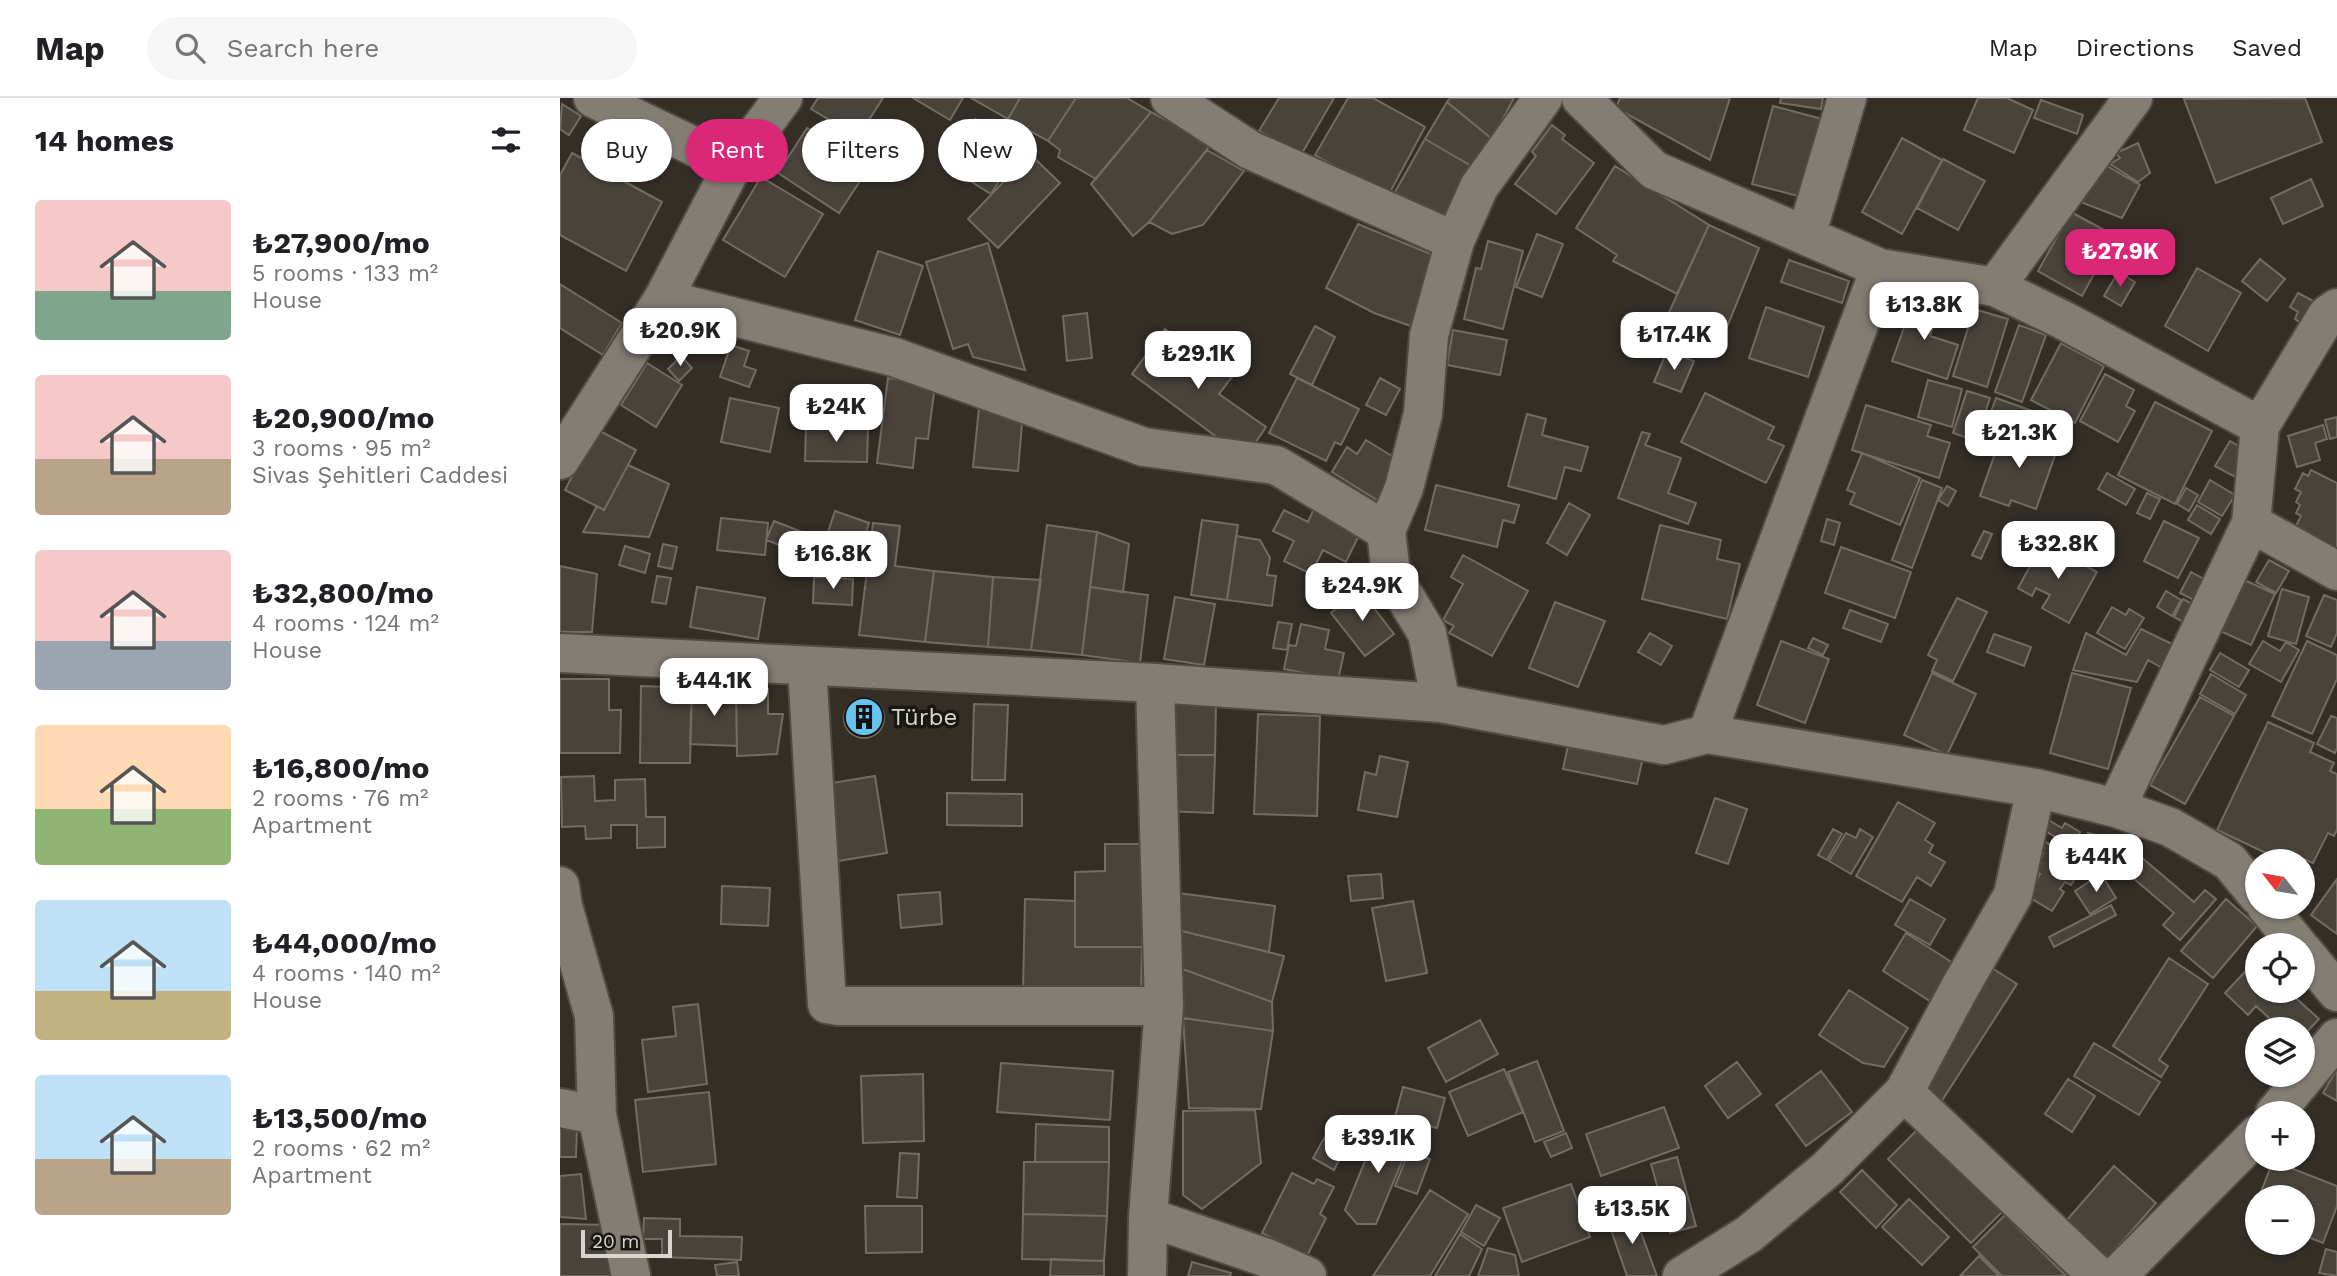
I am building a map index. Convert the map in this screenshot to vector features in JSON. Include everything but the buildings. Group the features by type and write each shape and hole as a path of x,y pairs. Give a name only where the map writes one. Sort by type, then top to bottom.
{"street":[{"path":"593,98 686,143"},
{"path":"767,119 783,98"},
{"path":"1170,98 1250,150 1455,241"},
{"path":"1441,703 1427,633 1391,574 1386,531 1404,488 1423,414 1429,335 1455,241 1479,187 1543,98"},
{"path":"1581,98 1654,170 1880,268 1995,287 2063,320 2260,426"},
{"path":"1806,236 1847,98"},
{"path":"1995,287 2133,98"},
{"path":"560,460 663,299 724,182"},
{"path":"1707,734 1880,268"},
{"path":"663,299 894,357 1144,447 1276,465 1386,531"},
{"path":"2116,808 2251,523 2260,426 2327,315 2337,308"},
{"path":"2251,523 2337,571"},
{"path":"560,653 1154,683 1441,703 1664,745 1707,734 2035,789 2116,808 2170,827 2228,861 2245,881"},
{"path":"807,667 827,1003 839,1006 1164,1006"},
{"path":"1147,1276 1164,1006 1154,683"},
{"path":"1682,1276 1749,1234 1799,1193 1904,1092 2013,895 2035,789"},
{"path":"561,900 594,1016 597,1115 631,1276"},
{"path":"2277,919 2288,933"},
{"path":"2315,965 2337,992"},
{"path":"2285,1101 2337,1038"},
{"path":"1904,1092 2098,1276"},
{"path":"560,1108 597,1115"},
{"path":"2117,1276 2245,1147"},
{"path":"1149,1217 1267,1258 1307,1276"}],"place":[{"name":"Türbe","path":"864,717"}]}
